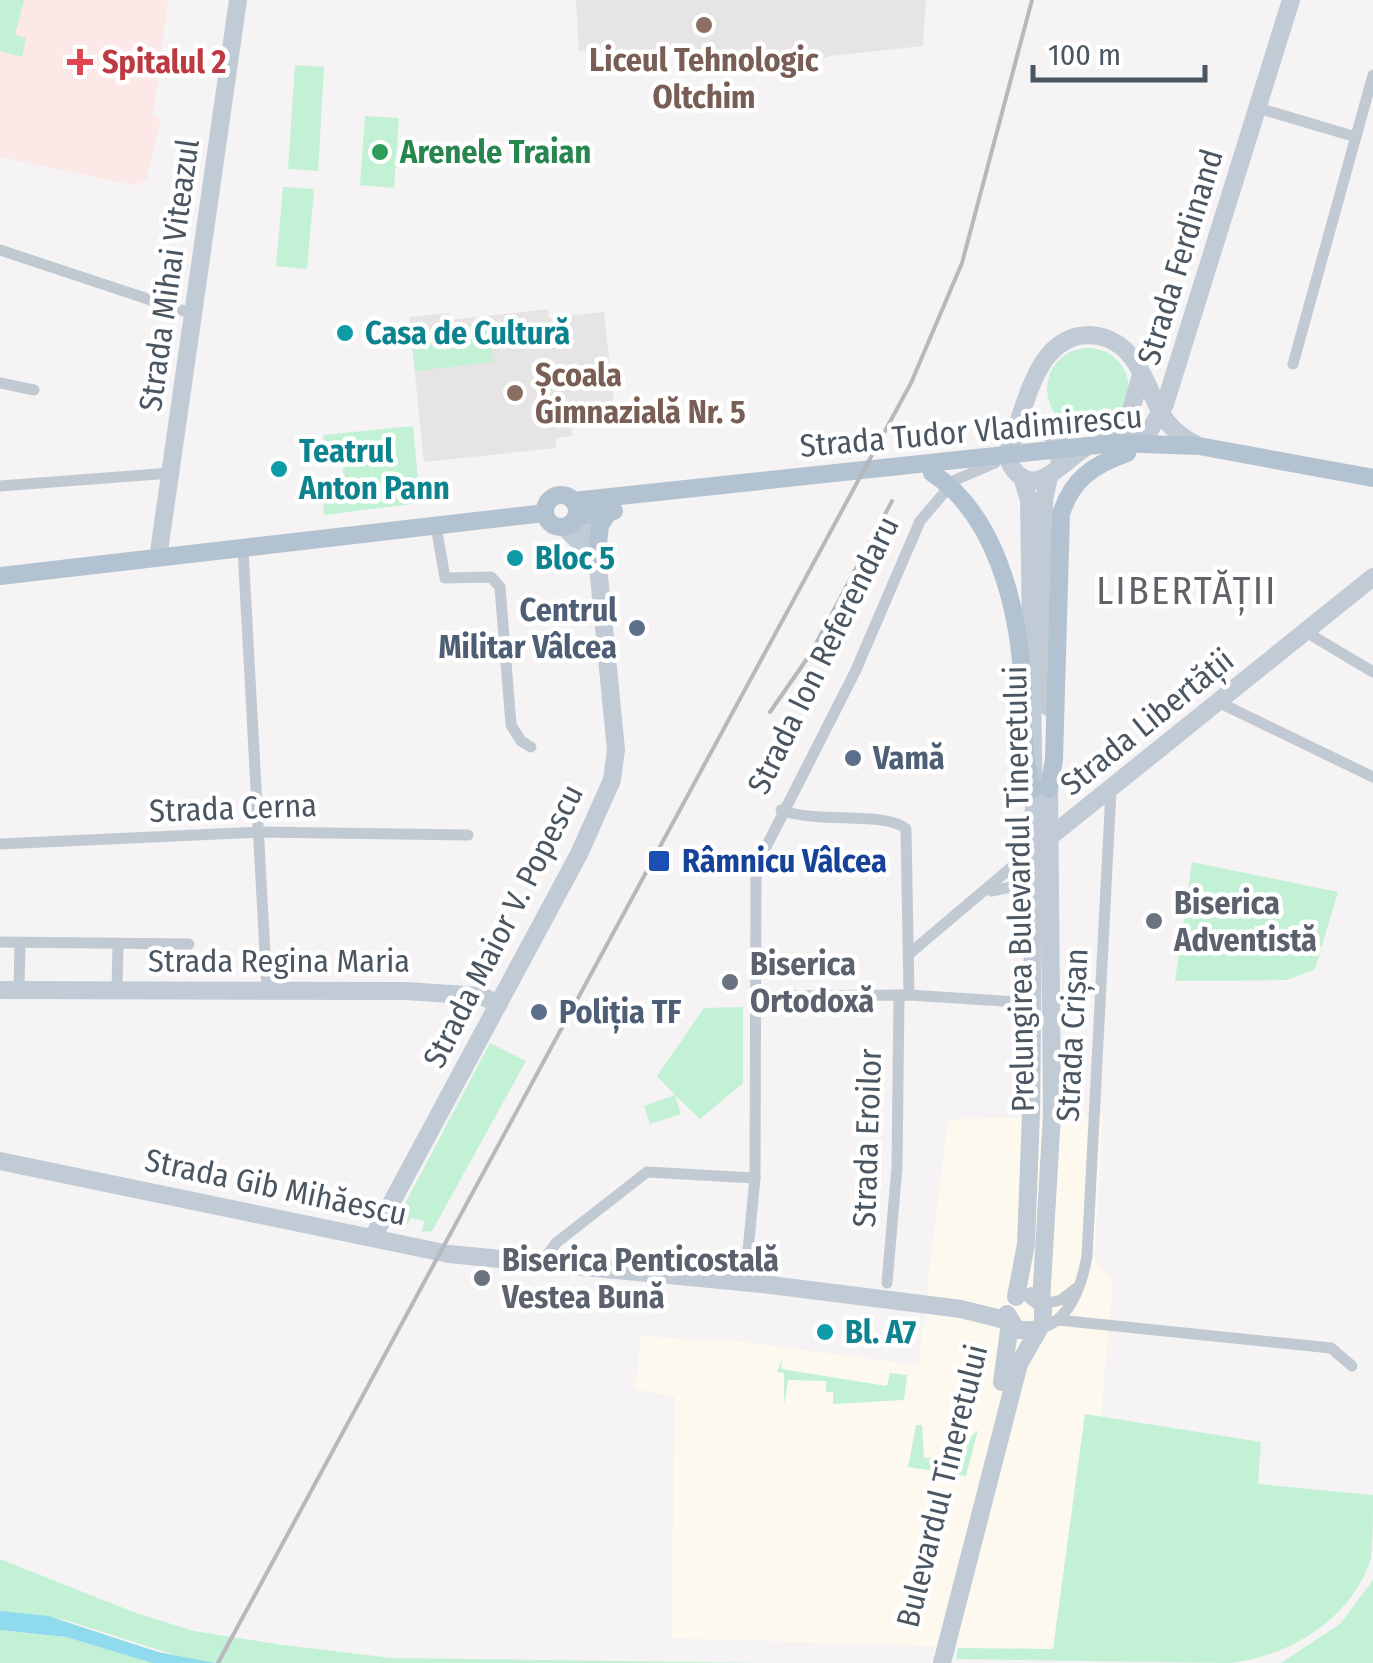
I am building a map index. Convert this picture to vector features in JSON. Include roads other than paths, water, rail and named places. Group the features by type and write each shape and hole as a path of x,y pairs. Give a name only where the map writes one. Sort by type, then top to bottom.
{"main road":[{"name":"Strada Mihai Viteazul","path":"158,558 238,0"},
{"name":"Strada Ferdinand","path":"1096,443 1142,434 1156,423 1291,0"},
{"path":"1142,374 1130,414 1054,472 1036,480 1022,477 1009,461 1012,440 1044,358 1068,339 1098,336 1116,343 1142,374 1168,425 1198,446"},
{"path":"1035,382 1042,416 1056,437"},
{"path":"1012,440 1032,427 1056,437 1096,443"},
{"name":"Prelungirea Bulevardul Tineretului","path":"1014,1299 1027,1229 1033,849 1044,794 1044,500 1062,456 1056,437"},
{"name":"Strada Tudor Vladimirescu","path":"573,515 672,498 1096,443 1198,446 1373,478"},
{"path":"1044,794 1054,759 1057,540 1064,502 1085,473 1127,453"},
{"name":"Strada Tudor Vladimirescu","path":"0,576 546,513 555,497 573,515 609,512 672,498 1127,453 1215,458 1373,488"},
{"path":"932,472 948,483 979,524 1010,600 1020,653 1026,768 1056,817 1069,822"},
{"name":"Prelungirea Bulevardul Tineretului","path":"1022,477 1029,500 1044,794 1050,836 1052,1114 1042,1303"},
{"path":"598,560 600,524 609,512"},
{"path":"546,513 550,522 573,515 582,541 598,560"},
{"name":"Strada Maior V. Popescu","path":"373,1237 579,854 615,766 598,560"},
{"name":"Strada Libertății","path":"1050,836 1373,577"},
{"name":"Strada Regina Maria","path":"9,990 406,991 481,996 499,1004"},
{"name":"Strada Gib Mihăescu","path":"0,1161 449,1254 745,1282 961,1309 1010,1322"},
{"path":"328,1229 362,1222 387,1208 391,1231 404,1245"},
{"path":"1014,1299 1030,1295 1042,1303"},
{"name":"Bulevardul Tineretului","path":"930,1663 1005,1372 1014,1299"},
{"name":"Strada Gib Mihăescu","path":"961,1309 1014,1299"},
{"name":"Bulevardul Tineretului","path":"942,1663 1018,1364 1044,1318 1042,1303"},
{"name":"Bulevardul Tineretului","path":"1010,1322 1022,1332 1037,1329"}],"street":[{"path":"1293,364 1373,76"},
{"path":"1258,108 1356,137"},
{"path":"0,250 193,314"},
{"path":"0,383 34,390"},
{"name":"Strada Ion Referendaru","path":"745,1282 755,1178 756,878 781,810 855,672 920,521 934,501 966,473 1009,461"},
{"path":"0,486 170,473"},
{"path":"436,526 439,566 445,578 491,577 500,587 511,725 521,741 531,747"},
{"path":"244,549 267,990"},
{"path":"1306,632 1373,672"},
{"path":"1220,703 1373,776"},
{"name":"Strada Crișan","path":"1058,1320 1080,1281 1087,1256 1111,790"},
{"path":"781,810 809,820 894,821 906,829 909,954 904,995"},
{"name":"Strada Cerna","path":"0,844 258,832 468,836"},
{"path":"909,954 1033,849"},
{"path":"982,895 1011,885 1033,897"},
{"name":"Strada Regina Maria","path":"0,942 190,944"},
{"name":"Strada Regina Maria","path":"9,990 20,943"},
{"name":"Strada Regina Maria","path":"117,990 118,944"},
{"path":"756,996 904,995 1032,1003"},
{"name":"Strada Eroilor","path":"887,1283 897,1167 904,995"},
{"path":"542,1262 556,1242 647,1172 755,1178"},
{"path":"1042,1303 1066,1298 1080,1281"},
{"path":"1037,1329 1058,1320 1331,1348 1352,1366"}],"water":[{"path":"0,1611 48,1616 158,1652 215,1663 152,1663 66,1637 0,1630"}],"railway":[{"path":"218,1663 911,383 962,263 1032,0"},
{"path":"770,712 811,653 892,501"}],"place":[{"name":"Liceul Tehnologic Oltchim","path":"704,25"},
{"name":"Spitalul 2","path":"80,62"},
{"name":"Arenele Traian","path":"380,152"},
{"name":"Casa de Cultură","path":"345,333"},
{"name":"Școala Gimnazială Nr. 5","path":"515,393"},
{"name":"Teatrul Anton Pann","path":"279,469"},
{"name":"Bloc 5","path":"515,558"},
{"name":"Centrul Militar Vâlcea","path":"637,628"},
{"name":"Vamă","path":"853,758"},
{"name":"Râmnicu Vâlcea","path":"659,861"},
{"name":"Biserica Adventistă","path":"1154,921"},
{"name":"Biserica Ortodoxă","path":"730,982"},
{"name":"Poliția TF","path":"539,1012"},
{"name":"Biserica Penticostală Vestea Bună","path":"482,1278"},
{"name":"Bl. A7","path":"825,1332"}],"district":[{"name":"LIBERTĂȚII","path":"1187,591"}]}
